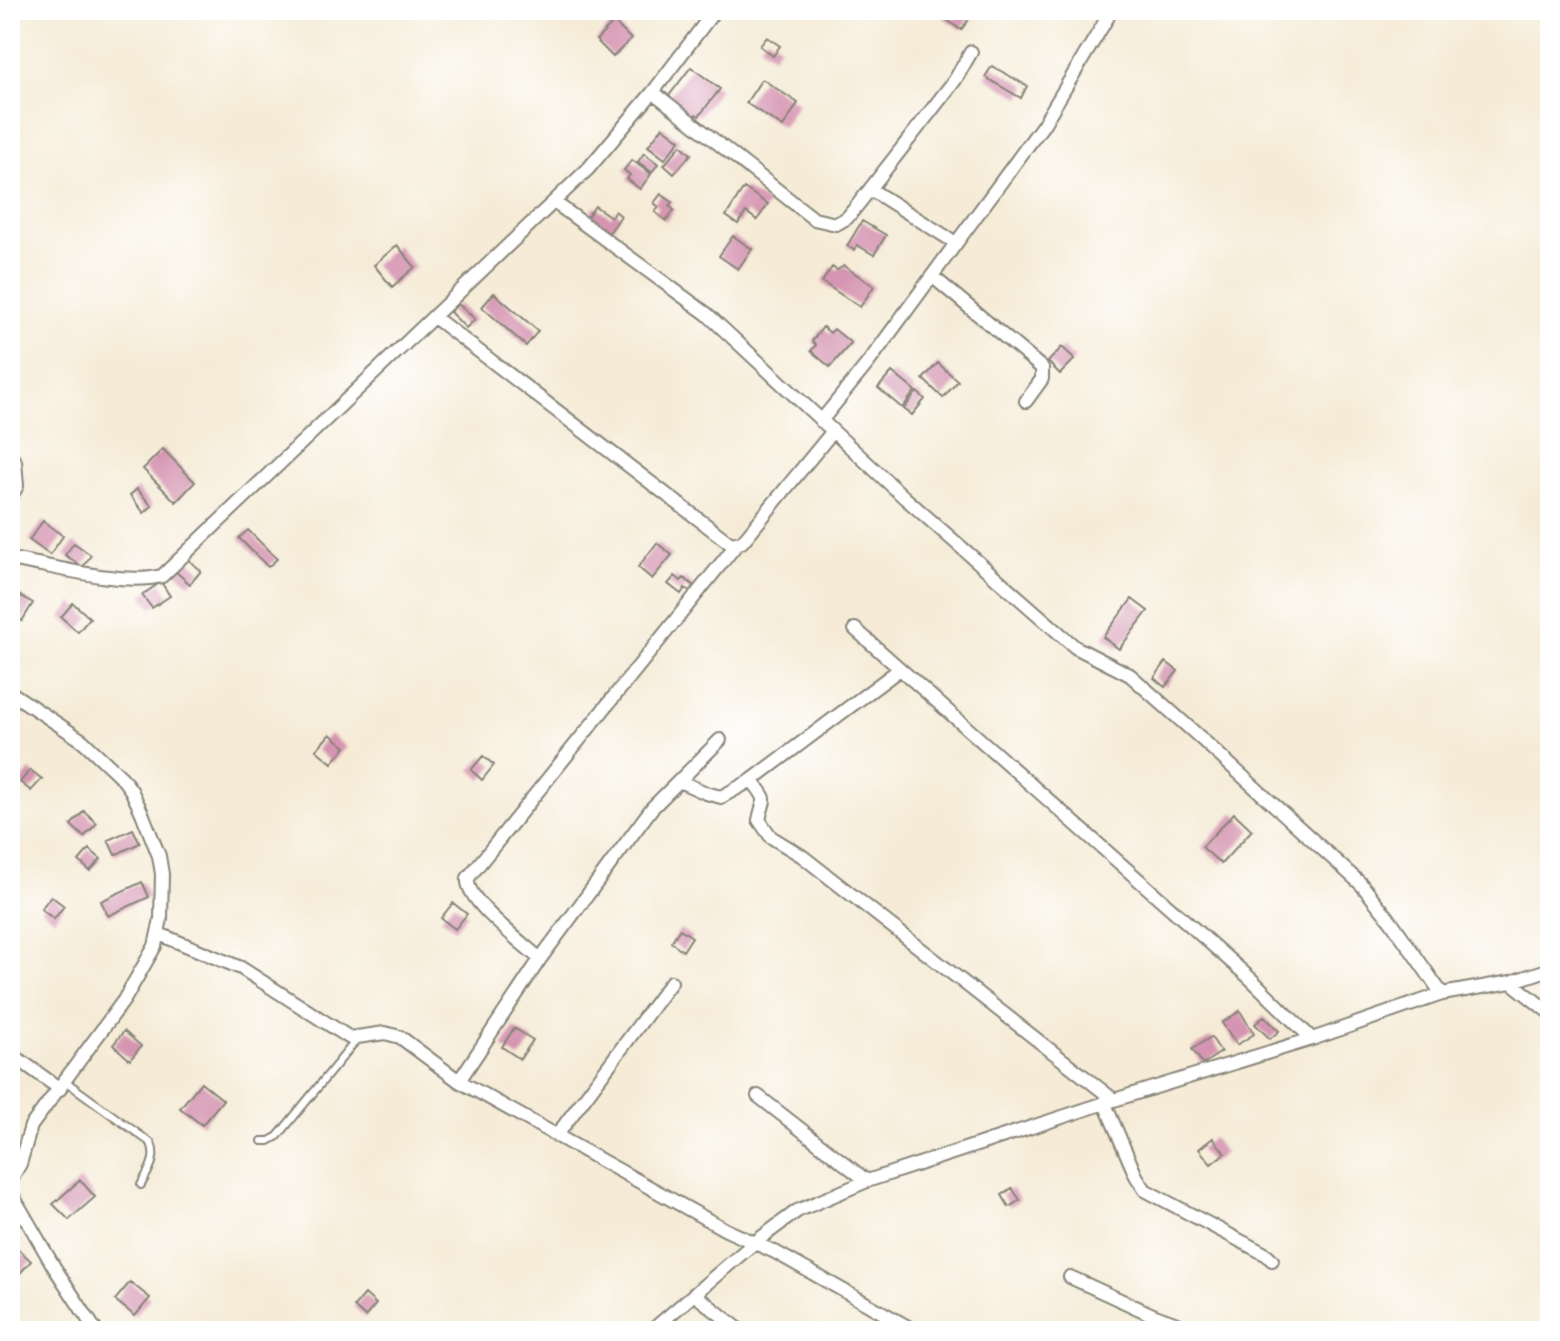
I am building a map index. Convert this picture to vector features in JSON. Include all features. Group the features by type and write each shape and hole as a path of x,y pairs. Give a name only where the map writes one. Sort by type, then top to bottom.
{"street":[{"path":"10,559 108,576 149,579 162,576 588,169 653,92 715,10"},
{"path":"821,421 1043,125 1112,10"},
{"path":"653,92 814,219 836,224 847,218 870,189 955,80 971,52"},
{"path":"870,189 956,243"},
{"path":"554,202 707,314 905,498 1075,647 1130,675 1361,884 1442,994"},
{"path":"932,276 1042,368 1042,379 1026,401"},
{"path":"434,317 736,545"},
{"path":"540,959 479,904 469,890 468,878 736,545 742,542 833,431"},
{"path":"10,498 17,486 15,461"},
{"path":"855,629 1252,980 1312,1039"},
{"path":"679,781 721,797 752,780 900,669"},
{"path":"10,692 83,741 122,778 131,790 161,865 159,934 124,1000 31,1126 23,1156 10,1181"},
{"path":"459,1081 540,959 652,808 720,740"},
{"path":"752,780 764,797 765,806 759,820 771,837 802,856 1109,1102 1136,1176 1145,1190 1272,1260"},
{"path":"159,934 234,964 350,1038 385,1033 400,1037 459,1081 915,1331"},
{"path":"651,1331 754,1243 797,1211 867,1181 1312,1039 1442,994 1511,982 1550,969"},
{"path":"557,1135 671,982"},
{"path":"1511,982 1550,1013"},
{"path":"10,1053 62,1085"},
{"path":"758,1096 867,1181"},
{"path":"10,1191 96,1331"},
{"path":"1070,1277 1196,1331"},
{"path":"694,1294 741,1331"}],"lane":[{"path":"262,1141 278,1136 358,1038"},
{"path":"62,1085 151,1143 155,1151 154,1161 141,1185"}],"building":[{"path":"933,10 966,10 965,15 969,19 961,30"},
{"path":"614,22 631,39 613,57 596,40"},
{"path":"767,37 780,46 773,56 760,46"},
{"path":"992,66 1027,86 1021,98 985,77"},
{"path":"691,67 720,89 699,116 696,114 691,120 665,101"},
{"path":"762,79 798,103 783,127 746,103"},
{"path":"663,127 680,140 665,159 648,146"},
{"path":"681,145 691,154 674,174 664,165"},
{"path":"644,153 658,164 652,172 638,162"},
{"path":"632,160 651,174 640,189 627,179 630,175 624,170"},
{"path":"744,188 768,204 757,220 746,212 738,224 726,216"},
{"path":"661,194 672,202 669,206 674,210 666,221 655,212 659,207 654,203"},
{"path":"595,206 611,217 615,211 621,216 609,233 586,218"},
{"path":"862,221 886,235 874,255 857,245 854,250 847,246"},
{"path":"733,236 752,249 738,269 719,256"},
{"path":"397,245 415,267 392,287 374,265"},
{"path":"844,266 874,286 860,307 822,282 832,267 837,270"},
{"path":"494,293 538,331 526,346 482,307"},
{"path":"458,304 475,319 466,328 450,312"},
{"path":"823,327 830,333 834,329 851,343 830,367 811,351 816,345 812,341"},
{"path":"1062,347 1075,359 1060,374 1048,362"},
{"path":"938,363 958,381 943,398 923,379"},
{"path":"892,372 915,391 902,408 878,388"},
{"path":"917,392 925,399 912,415 904,409"},
{"path":"163,449 195,482 176,502 143,469"},
{"path":"137,489 152,506 144,513 130,495"},
{"path":"43,521 63,536 50,555 29,540"},
{"path":"248,530 277,559 268,567 239,538"},
{"path":"74,543 91,555 83,567 65,555"},
{"path":"657,543 672,555 652,579 638,567"},
{"path":"187,558 201,571 190,584 175,571"},
{"path":"675,576 681,581 684,578 694,586 690,591 685,588 681,594 668,584"},
{"path":"161,582 170,596 152,608 142,595"},
{"path":"10,590 33,603 22,621 10,613"},
{"path":"1132,599 1148,611 1119,649 1103,637"},
{"path":"73,603 90,618 78,632 61,617"},
{"path":"1166,662 1178,671 1165,687 1154,678"},
{"path":"330,734 346,747 332,763 316,750"},
{"path":"483,756 494,765 482,780 471,770"},
{"path":"30,770 42,779 31,791 20,782"},
{"path":"84,811 97,823 84,837 71,825"},
{"path":"1234,813 1252,830 1221,864 1202,847"},
{"path":"133,829 140,843 115,855 108,840"},
{"path":"89,849 101,859 90,871 79,861"},
{"path":"142,882 149,897 108,916 101,901"},
{"path":"51,896 64,906 54,919 41,909"},
{"path":"453,903 467,914 455,929 441,918"},
{"path":"680,929 692,937 683,951 671,942"},
{"path":"1240,1011 1254,1034 1237,1045 1222,1023"},
{"path":"1264,1016 1279,1031 1270,1039 1255,1024"},
{"path":"514,1028 533,1040 520,1059 502,1047"},
{"path":"124,1031 141,1046 130,1060 113,1045"},
{"path":"1211,1037 1221,1052 1203,1064 1192,1049"},
{"path":"201,1082 223,1100 202,1125 180,1108"},
{"path":"1213,1138 1225,1153 1211,1164 1199,1149"},
{"path":"80,1180 95,1197 69,1220 53,1204"},
{"path":"1012,1188 1020,1200 1009,1207 1002,1195"},
{"path":"16,1247 31,1261 14,1280 10,1277 10,1253"},
{"path":"130,1282 150,1298 135,1316 115,1300"},
{"path":"365,1294 376,1304 365,1317 354,1307"}]}
